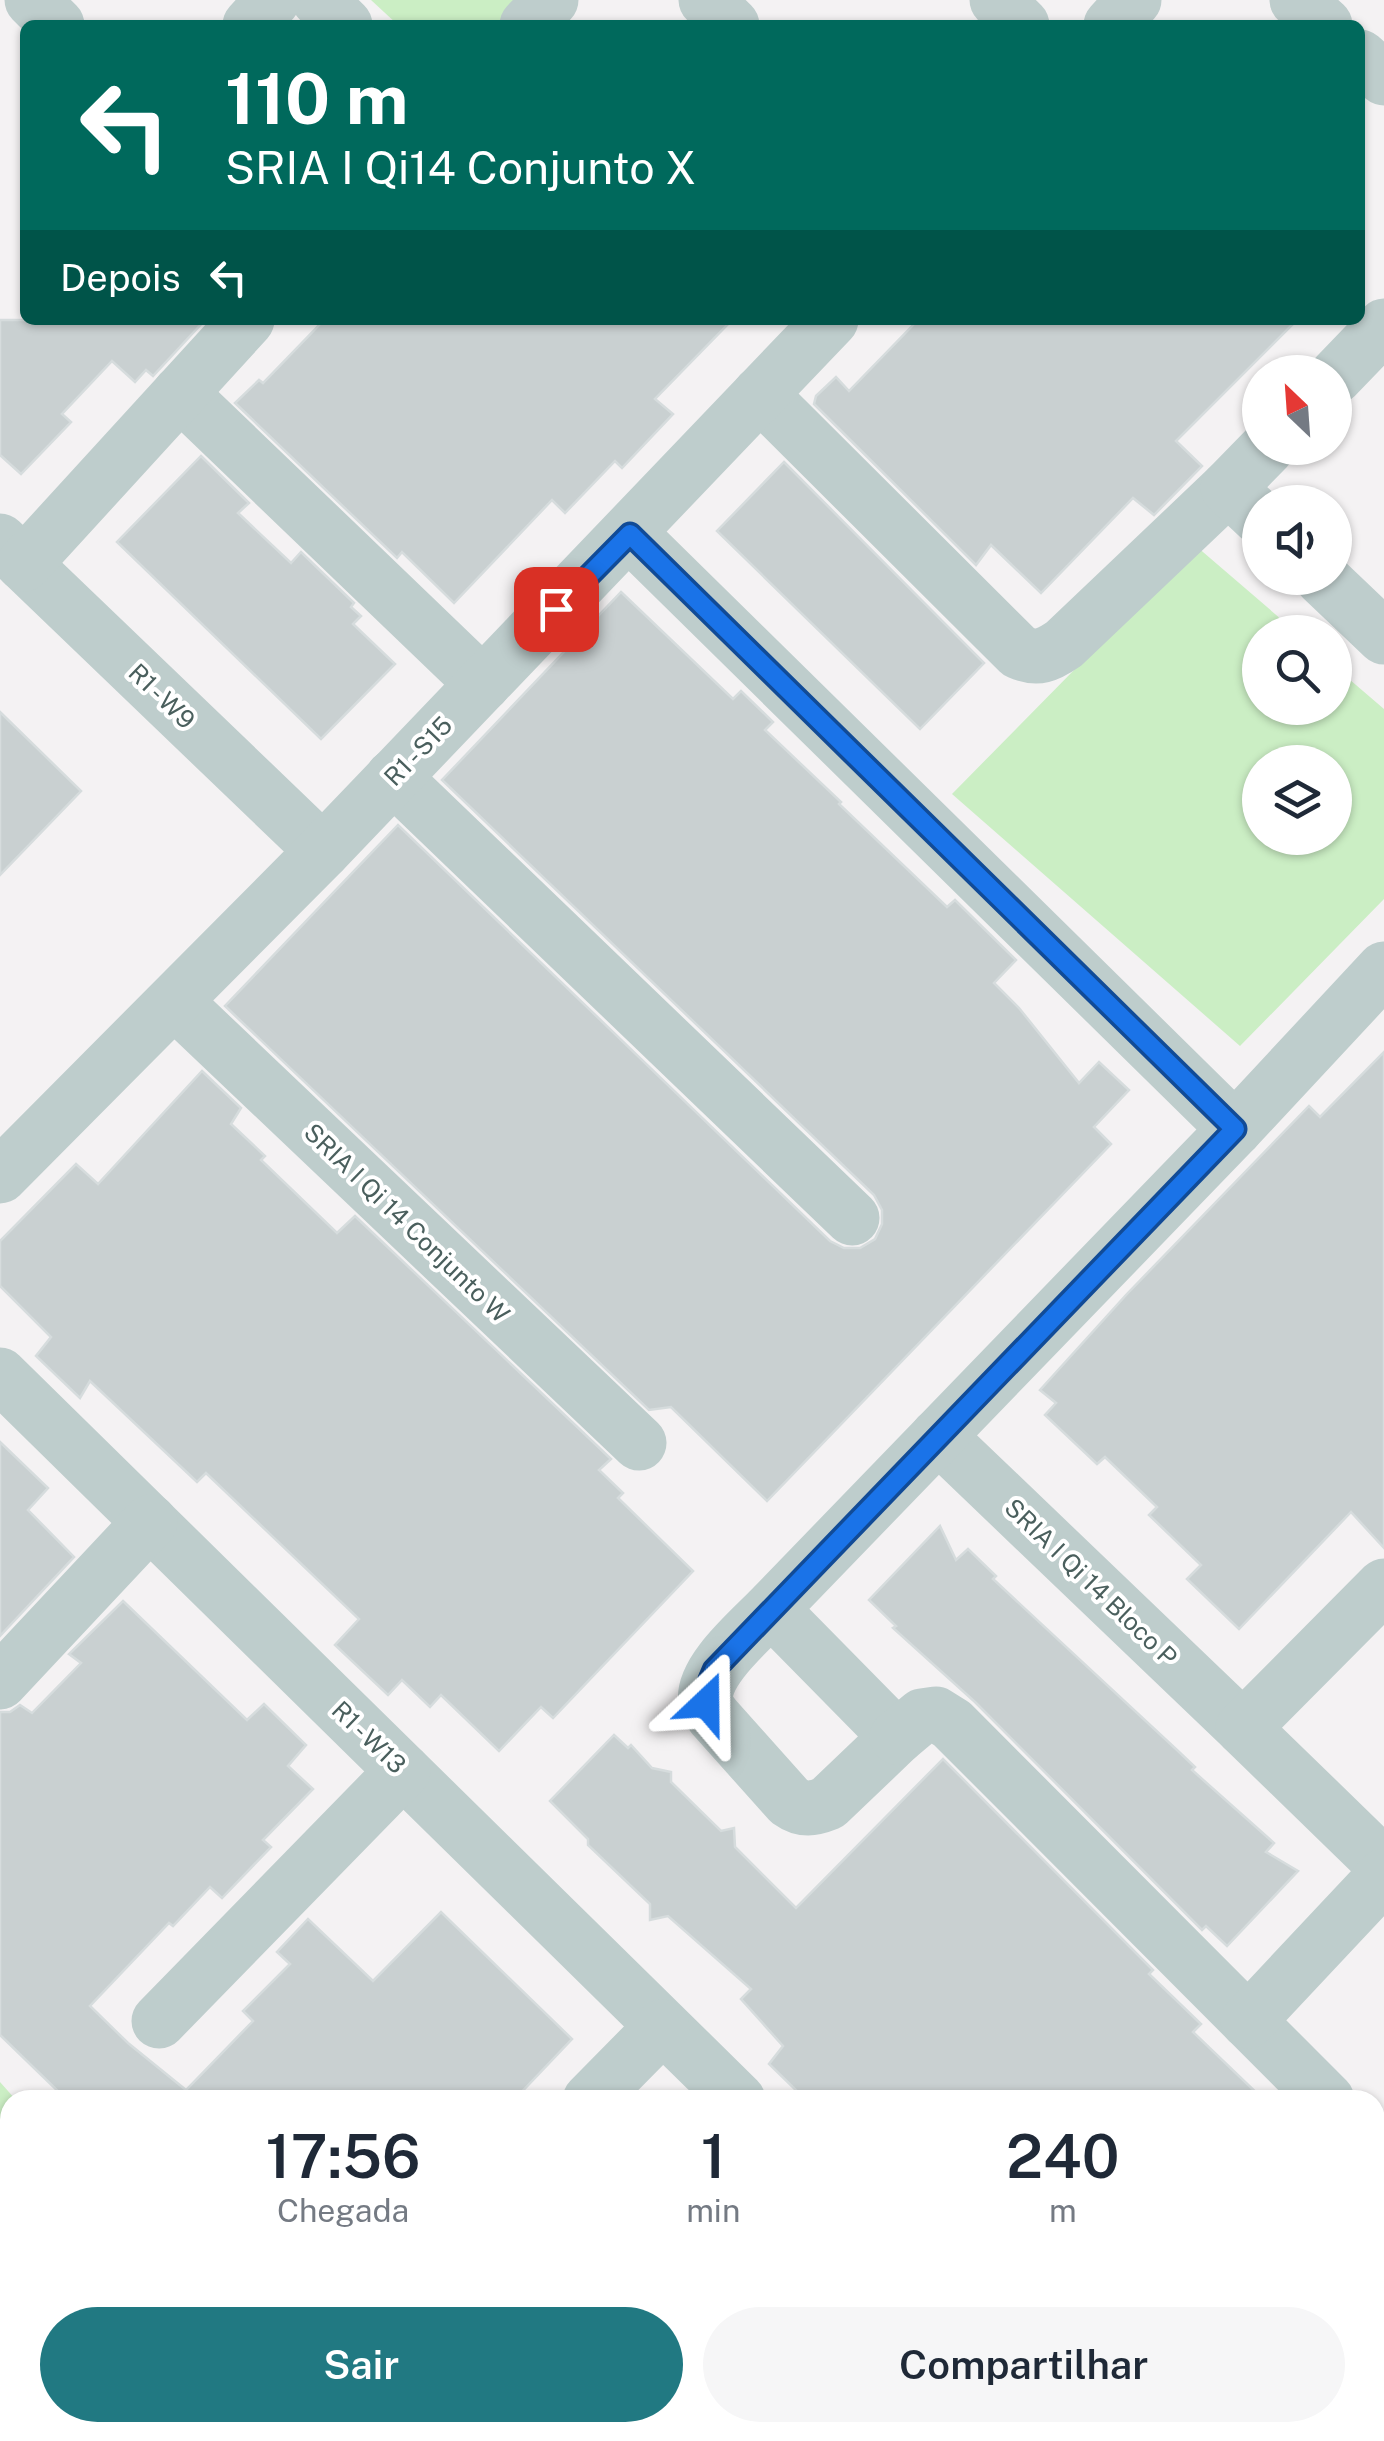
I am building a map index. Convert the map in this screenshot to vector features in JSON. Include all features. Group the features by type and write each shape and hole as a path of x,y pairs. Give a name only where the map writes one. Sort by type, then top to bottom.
{"street":[{"path":"32,0 53,20"},
{"path":"255,20 273,0"},
{"path":"318,0 339,20"},
{"path":"531,20 551,0"},
{"path":"706,0 727,20"},
{"path":"997,0 1017,20"},
{"path":"1116,20 1134,0"},
{"path":"1297,0 1319,20"},
{"path":"1365,61 1384,78"},
{"path":"12,552 180,393 242,325"},
{"name":"R1 - S15","path":"0,1176 323,852 826,325"},
{"path":"1352,359 1384,326"},
{"path":"180,393 483,684"},
{"path":"760,394 1019,652 1032,657 1049,654 1064,644 1242,505"},
{"path":"630,534 1235,1129"},
{"name":"R1 - W9","path":"12,552 323,852"},
{"path":"1340,595 1384,637"},
{"path":"393,778 852,1218"},
{"path":"1317,2090 952,1724 936,1714 922,1716 828,1804 815,1809 798,1808 714,1718 706,1703 706,1689 714,1670 1384,969"},
{"name":"SRIA I Qi 14 Conjunto W","path":"176,1002 639,1443"},
{"name":"R1 - W13","path":"0,1376 728,2090"},
{"name":"SRIA I Qi 14 Bloco P","path":"938,1436 1384,1865"},
{"path":"0,1682 150,1522"},
{"path":"1244,1728 1384,1586"},
{"path":"771,1610 897,1737"},
{"path":"159,2021 403,1770"},
{"path":"1248,2021 1384,1876"},
{"path":"600,2090 662,2027"}],"green space":[{"path":"371,0 528,0 509,20 393,20"},
{"path":"1196,546 1242,586 1242,595 1253,595 1276,615 1242,615 1242,725 1352,725 1352,682 1384,709 1384,899 1240,1046 952,794"}],"building":[{"path":"0,320 20,320 20,325 200,325 153,376 146,370 135,382 112,361 62,414 71,422 21,474 0,455"},
{"path":"319,325 727,325 655,399 673,414 622,468 615,461 565,513 552,500 454,603 402,552 397,558 235,403 259,380 263,383"},
{"path":"913,325 1292,325 1262,355 1242,355 1242,375 1176,441 1202,466 1154,515 1133,498 1041,593 991,545 976,565 814,404 816,396 836,377 849,391"},
{"path":"201,456 249,503 238,513 291,563 301,552 354,603 351,607 361,616 353,624 395,664 321,739 117,542"},
{"path":"784,462 984,663 920,729 717,531"},
{"path":"621,592 733,699 741,691 773,722 765,730 839,804 947,907 955,900 1016,960 994,983 1079,1083 1099,1062 1129,1090 1094,1127 1111,1144 767,1501 671,1407 649,1410 225,1006 398,825 830,1241 844,1248 860,1248 875,1239 882,1224 882,1210 874,1195 442,780"},
{"path":"0,712 81,791 0,875"},
{"path":"1384,1052 1384,1548 1351,1512 1239,1629 1187,1579 1201,1565 1149,1515 1157,1507 1105,1457 1097,1464 1045,1415 1056,1403 1040,1390 1309,1106 1320,1117"},
{"path":"202,1071 241,1108 231,1124 265,1156 261,1160 337,1233 355,1216 611,1459 599,1470 623,1493 618,1498 693,1571 553,1718 541,1707 499,1751 441,1695 430,1707 402,1680 388,1695 335,1645 359,1619 206,1473 197,1482 90,1381 80,1398 36,1356 51,1337 0,1286 0,1241 76,1164 98,1184"},
{"path":"0,1442 48,1488 28,1510 74,1557 0,1636"},
{"path":"940,1526 956,1560 968,1549 996,1576 993,1579 1274,1843 1266,1852 1298,1871 1227,1946 1206,1926 1202,1930 869,1600"},
{"path":"123,1601 247,1720 264,1704 306,1745 288,1766 313,1789 263,1840 271,1847 222,1898 210,1887 173,1926 169,1923 90,2006 186,2090 57,2090 0,2035 0,1712 10,1712 20,1705 32,1713 81,1663 69,1654"},
{"path":"614,1735 628,1748 631,1745 652,1768 671,1772 671,1782 721,1831 734,1828 735,1847 796,1908 943,1759 1153,1970 1149,1974 1201,2024 1193,2032 1254,2090 796,2090 769,2064 783,2046 741,1999 751,1989 668,1916 650,1920 650,1904 588,1845 588,1839 550,1801"},
{"path":"441,1912 572,2039 524,2090 186,2090 253,2021 243,2011 290,1964 277,1952 308,1919 373,1981"}],"route":[{"path":"556,609 630,534 1235,1129 714,1670 706,1689 706,1703"}]}
